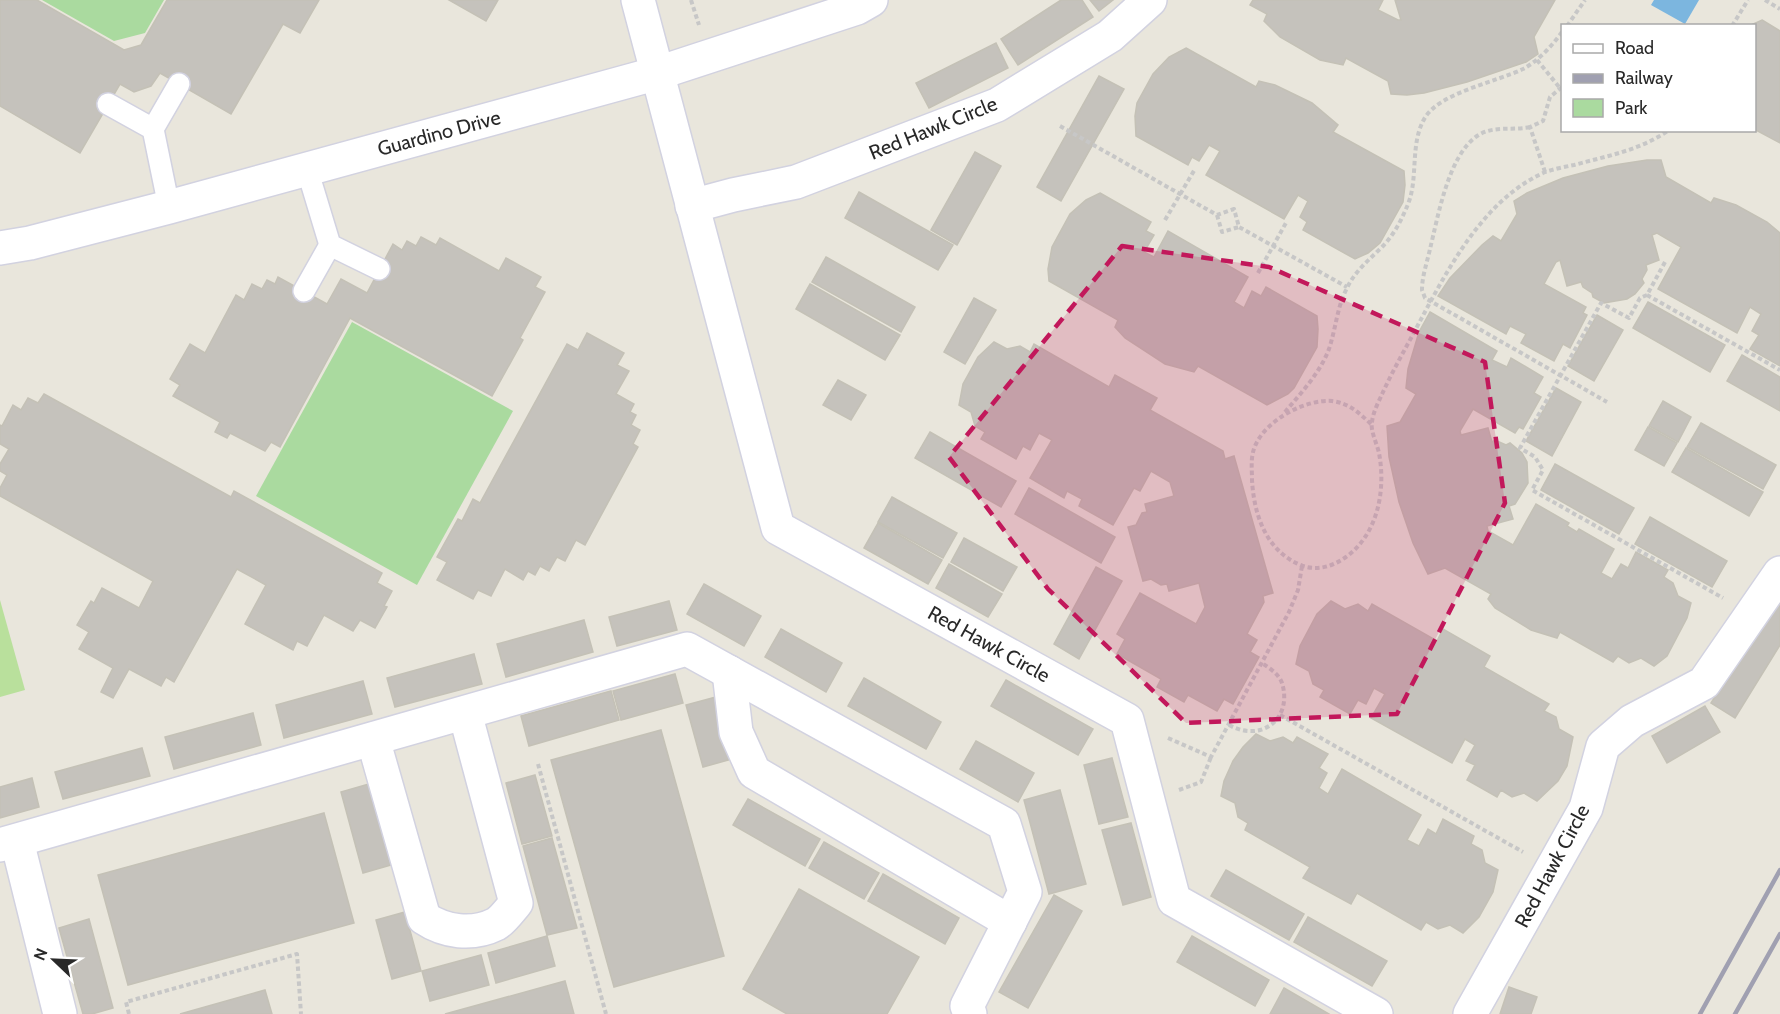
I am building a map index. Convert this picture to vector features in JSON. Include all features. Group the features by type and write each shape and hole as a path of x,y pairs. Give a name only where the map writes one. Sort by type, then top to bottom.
{"street":[{"name":"Red Hawk Circle","path":"638,0 778,528 1126,720"},
{"name":"Guardino Drive","path":"0,248 30,243 169,207 658,73 857,8 871,0"},
{"name":"Red Hawk Circle","path":"692,206 796,182 997,105 1110,36 1150,0"},
{"name":"Red Hawk Circle","path":"1470,1014 1587,808 1603,746 1632,721 1704,683 1780,573"},
{"path":"60,1014 9,843 687,649 1004,824 1025,892 968,1006 970,1014"},
{"path":"729,672 736,732 754,772 1010,922"},
{"path":"373,739 424,918 436,926 470,933 497,923 516,903 465,713"},
{"path":"1126,720 1174,900 1376,1014"}],"lane":[{"path":"169,207 153,129 179,84"},
{"path":"108,104 153,129"},
{"path":"304,291 330,245 308,169"},
{"path":"330,245 379,269"}],"path":[{"path":"1568,24 1585,0"},
{"path":"1733,24 1748,0"},
{"path":"1765,0 1780,9"},
{"path":"1284,414 1309,404 1332,401 1353,407 1371,424 1376,439 1381,474 1379,500 1370,530 1350,554 1333,565 1312,568 1302,566 1280,552 1269,540 1257,512 1253,495 1251,458 1256,444 1284,414 1318,371 1328,350 1347,287 1358,269 1383,246 1394,232 1407,208 1413,192 1419,130 1425,117 1436,105 1516,72 1537,60 1561,34"},
{"path":"1537,60 1561,88 1550,97 1543,121 1530,128 1497,128 1485,132 1467,145 1459,157 1439,207 1422,290 1425,298 1607,402"},
{"path":"1060,126 1217,215 1222,232 1239,227 1347,287"},
{"path":"1530,128 1545,172"},
{"path":"1371,424 1389,379 1431,301 1463,247 1491,212 1518,187 1545,172 1653,142 1666,132"},
{"path":"1166,220 1195,169"},
{"path":"1217,215 1234,209 1239,227"},
{"path":"1258,273 1287,221"},
{"path":"1665,262 1647,295 1640,298 1629,318 1601,303 1520,448 1535,456 1543,470 1532,490 1752,614"},
{"path":"1647,295 1780,370"},
{"path":"1147,798 1201,782 1211,757 1289,612 1298,590 1302,566"},
{"path":"1228,725 1246,732 1259,731 1271,725 1280,715 1284,700 1282,682 1262,663"},
{"path":"1280,715 1553,868"},
{"path":"1126,720 1211,757"},
{"path":"538,764 606,1014"},
{"path":"129,1014 126,1002 297,954 302,1014"}],"highlighted area":[{"path":"1122,246 1269,267 1485,362 1505,503 1397,714 1186,723 1048,589 949,457"}],"green space":[{"path":"42,0 164,0 145,33 114,41"},
{"path":"352,322 513,411 417,585 256,496"},
{"path":"0,600 25,690 0,697"}],"water":[{"path":"1654,0 1699,0 1685,24 1651,5"}],"building":[{"path":"0,0 37,0 124,50 141,45 167,0 319,0 300,33 283,24 231,114 160,73 151,86 134,92 120,84 80,153 0,106"},
{"path":"449,0 498,0 486,21"},
{"path":"1061,0 1082,0 1093,17 1018,65 1001,39"},
{"path":"1090,0 1113,0 1099,11"},
{"path":"1253,0 1383,0 1378,10 1401,20 1395,0 1555,0 1534,37 1538,54 1526,62 1467,82 1407,95 1391,94 1388,81 1346,58 1343,65 1320,60 1280,37 1264,21 1267,14 1250,5"},
{"path":"1762,20 1780,31 1780,143 1756,130 1756,24 1753,24"},
{"path":"996,43 1008,68 929,108 916,83"},
{"path":"1186,48 1256,87 1259,81 1275,85 1312,103 1338,125 1333,132 1404,171 1403,202 1380,243 1368,253 1355,259 1303,230 1307,222 1300,217 1308,201 1298,195 1284,219 1206,175 1220,151 1209,145 1199,161 1192,157 1188,165 1136,136 1137,103 1153,74 1169,57"},
{"path":"1099,76 1124,89 1061,201 1037,187"},
{"path":"975,152 1001,166 957,245 931,230"},
{"path":"1661,160 1666,177 1711,203 1714,198 1736,205 1767,222 1780,233 1780,366 1750,349 1759,335 1752,331 1761,314 1750,307 1737,333 1658,289 1681,247 1657,233 1652,235 1659,260 1646,265 1647,270 1642,279 1644,283 1635,294 1627,299 1604,303 1593,297 1581,282 1567,286 1560,260 1556,262 1544,284 1586,307 1583,313 1587,315 1570,348 1563,344 1554,361 1521,343 1526,334 1510,326 1506,334 1438,296 1450,278 1482,245 1493,236 1501,241 1517,214 1514,201 1563,178 1608,166"},
{"path":"859,192 953,245 938,270 845,218"},
{"path":"1100,193 1151,222 1146,231 1154,235 1144,252 1154,257 1168,231 1248,277 1234,302 1244,308 1252,291 1261,296 1266,287 1317,316 1317,347 1294,388 1288,394 1267,405 1198,366 1194,372 1165,364 1125,338 1115,327 1118,320 1049,281 1048,269 1052,247 1070,214 1086,200"},
{"path":"421,237 436,245 440,238 499,271 506,258 541,277 535,287 545,292 520,338 523,340 492,396 350,318 280,447 271,442 265,451 230,433 227,438 215,432 220,422 173,396 180,385 170,379 190,344 205,353 236,295 244,300 252,284 262,289 267,280 275,284 278,277 327,304 341,279 367,293 393,244 402,250 407,241 416,246"},
{"path":"826,257 915,307 901,332 812,282"},
{"path":"810,284 900,335 885,360 796,309"},
{"path":"974,298 996,310 965,364 944,352"},
{"path":"1648,302 1725,345 1710,372 1633,328"},
{"path":"1430,312 1497,351 1492,360 1507,367 1511,358 1543,377 1534,393 1541,397 1523,429 1519,427 1515,433 1473,409 1460,431 1461,435 1488,428 1492,442 1495,440 1506,445 1510,443 1522,453 1527,462 1528,483 1515,504 1509,506 1513,519 1487,526 1488,531 1513,545 1536,504 1569,523 1567,526 1577,532 1579,529 1614,549 1601,573 1612,579 1621,564 1628,568 1636,552 1668,570 1664,577 1673,583 1678,596 1691,603 1687,618 1667,656 1654,666 1641,658 1629,663 1618,656 1613,662 1560,632 1557,638 1531,630 1495,608 1488,599 1491,594 1445,568 1428,574 1413,543 1399,502 1389,457 1387,426 1400,422 1416,394 1406,388 1408,369 1419,332"},
{"path":"1597,315 1623,330 1594,381 1568,366"},
{"path":"587,333 624,353 617,365 629,371 616,394 634,404 630,412 636,415 631,425 640,430 633,444 638,447 585,545 576,540 565,561 557,557 549,571 540,566 535,575 528,571 523,580 505,569 491,596 478,590 473,599 437,580 447,562 437,557 458,519 462,521 473,499 480,503 567,344 578,350"},
{"path":"994,342 1007,349 1020,346 1030,352 1034,344 1109,387 1115,375 1157,398 1150,410 1223,451 1225,459 1234,456 1273,593 1263,596 1264,602 1247,634 1257,640 1250,652 1259,657 1233,704 1224,699 1217,711 1188,695 1184,702 1157,687 1161,679 1117,654 1125,639 1117,634 1140,593 1196,624 1205,607 1199,583 1169,591 1167,584 1161,585 1151,579 1143,581 1128,527 1136,525 1142,513 1147,512 1145,504 1174,496 1170,482 1151,471 1140,491 1134,488 1113,525 1079,506 1082,499 1067,491 1064,498 1030,478 1052,440 1039,433 1030,450 1023,446 1016,459 981,439 985,432 975,426 971,412 959,405 963,384 978,357"},
{"path":"1742,355 1780,377 1780,411 1727,381"},
{"path":"838,380 866,395 851,420 823,405"},
{"path":"1556,388 1581,402 1552,456 1526,441"},
{"path":"44,394 231,497 234,491 382,573 377,583 392,591 384,606 387,607 375,628 360,620 353,631 324,615 307,646 297,641 293,650 245,624 266,585 237,569 174,682 166,677 161,686 129,669 113,698 101,692 113,668 79,649 89,632 77,625 91,601 94,603 102,588 139,608 153,581 0,496 0,488 7,475 0,471 0,464 9,449 0,444 0,425 2,426 13,405 21,410 28,398 38,403"},
{"path":"1663,401 1691,417 1678,442 1649,426"},
{"path":"1701,423 1776,465 1763,489 1687,447"},
{"path":"1648,427 1677,443 1664,466 1635,450"},
{"path":"930,432 1016,481 1001,507 915,458"},
{"path":"1686,448 1763,492 1749,516 1672,472"},
{"path":"1555,464 1634,508 1619,534 1541,490"},
{"path":"1029,488 1115,537 1101,563 1015,514"},
{"path":"892,497 957,533 943,558 878,522"},
{"path":"1650,517 1727,561 1712,587 1635,544"},
{"path":"878,523 942,560 928,584 864,548"},
{"path":"964,538 1017,567 1003,591 951,562"},
{"path":"949,564 1002,594 988,617 936,588"},
{"path":"1096,567 1122,581 1079,659 1054,644"},
{"path":"704,584 761,616 744,646 687,614"},
{"path":"1780,593 1780,645 1735,718 1711,703"},
{"path":"669,601 677,630 617,646 609,617"},
{"path":"1331,601 1345,609 1358,604 1368,611 1372,604 1437,641 1443,629 1490,656 1484,667 1549,704 1544,711 1556,717 1559,729 1573,737 1567,766 1558,781 1537,801 1524,793 1512,797 1501,790 1497,797 1467,780 1475,765 1466,761 1475,745 1465,739 1452,763 1371,718 1385,694 1374,688 1366,704 1358,700 1350,714 1320,697 1324,690 1313,684 1309,671 1296,664 1300,646 1317,614"},
{"path":"584,620 593,652 506,677 497,644"},
{"path":"781,629 842,663 826,692 765,657"},
{"path":"474,654 482,684 395,707 387,678"},
{"path":"675,674 683,703 621,720 613,691"},
{"path":"864,678 941,722 926,749 848,706"},
{"path":"1006,680 1093,729 1078,755 991,706"},
{"path":"363,681 372,714 284,738 276,705"},
{"path":"611,691 619,720 529,746 521,716"},
{"path":"716,697 732,759 703,767 686,705"},
{"path":"1705,706 1720,732 1667,763 1652,736"},
{"path":"253,713 261,745 174,769 165,737"},
{"path":"661,730 724,956 614,987 551,760"},
{"path":"1256,734 1270,741 1283,737 1293,743 1297,737 1328,754 1319,768 1327,773 1319,788 1328,794 1342,769 1421,815 1407,840 1419,846 1428,829 1436,834 1443,819 1474,836 1471,844 1482,850 1485,863 1498,870 1493,892 1479,917 1463,933 1450,925 1438,929 1426,922 1421,930 1357,893 1351,904 1303,878 1310,867 1245,830 1248,823 1238,817 1235,803 1221,796 1224,781 1233,761"},
{"path":"976,741 1034,773 1018,802 960,769"},
{"path":"142,748 150,776 63,799 55,772"},
{"path":"1112,758 1128,817 1099,824 1084,765"},
{"path":"535,775 552,836 522,844 506,783"},
{"path":"32,778 39,807 0,818 0,787"},
{"path":"369,784 391,865 363,873 341,792"},
{"path":"1060,790 1086,884 1049,894 1024,800"},
{"path":"748,799 820,839 805,866 733,825"},
{"path":"324,813 354,923 128,985 98,875"},
{"path":"1131,823 1151,897 1123,905 1102,830"},
{"path":"552,838 577,928 547,935 523,846"},
{"path":"824,842 879,873 864,899 809,868"},
{"path":"1226,870 1304,914 1289,940 1211,896"},
{"path":"883,874 959,918 945,944 868,901"},
{"path":"799,889 919,957 887,1014 787,1014 743,989"},
{"path":"1054,895 1082,911 1028,1008 999,992"},
{"path":"405,912 421,971 392,979 376,920"},
{"path":"1308,917 1387,961 1372,986 1294,942"},
{"path":"89,919 113,1008 83,1014 59,928"},
{"path":"547,936 555,966 496,983 488,953"},
{"path":"1192,936 1269,980 1255,1006 1177,962"},
{"path":"481,955 489,985 430,1001 422,971"},
{"path":"565,981 574,1014 445,1014"},
{"path":"1509,987 1537,997 1531,1014 1500,1014"},
{"path":"1284,988 1329,1014 1270,1014"},
{"path":"265,990 272,1014 180,1014"}],"railway":[{"path":"1700,1014 1780,870"},
{"path":"1735,1014 1780,934"}]}
